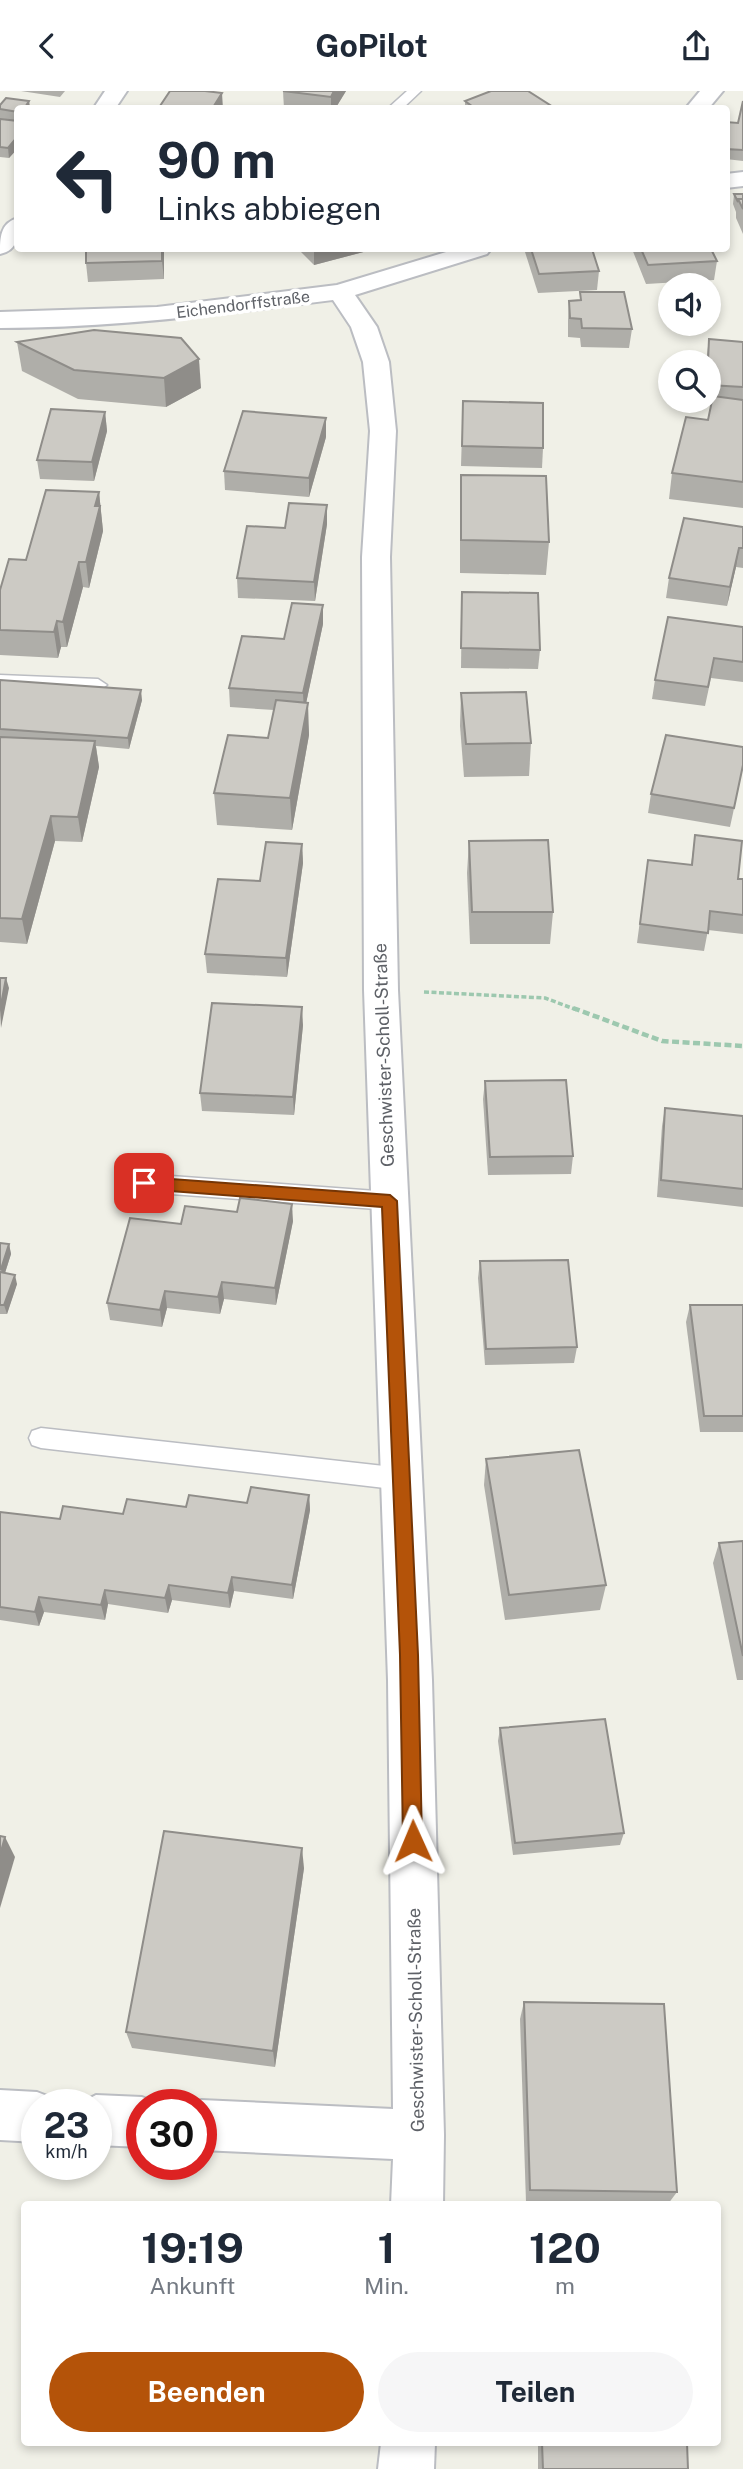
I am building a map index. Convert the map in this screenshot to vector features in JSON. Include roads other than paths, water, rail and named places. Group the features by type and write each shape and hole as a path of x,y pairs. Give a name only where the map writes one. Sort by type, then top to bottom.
{"street":[{"path":"700,105 712,91"},
{"path":"0,247 14,230"},
{"name":"Eichendorffstraße","path":"0,320 157,314 340,292 469,252"},
{"name":"Geschwister-Scholl-Straße","path":"340,292 364,327 376,362 383,431 376,557 381,990 410,1680 419,2135 417,2201"},
{"path":"0,2115 21,2116"},
{"path":"217,2126 419,2135"},
{"path":"406,2469 408,2446"}],"lane":[{"path":"398,105 415,91"},
{"path":"0,681 98,685"},
{"path":"144,1183 390,1201"},
{"path":"41,1438 402,1479"}]}
